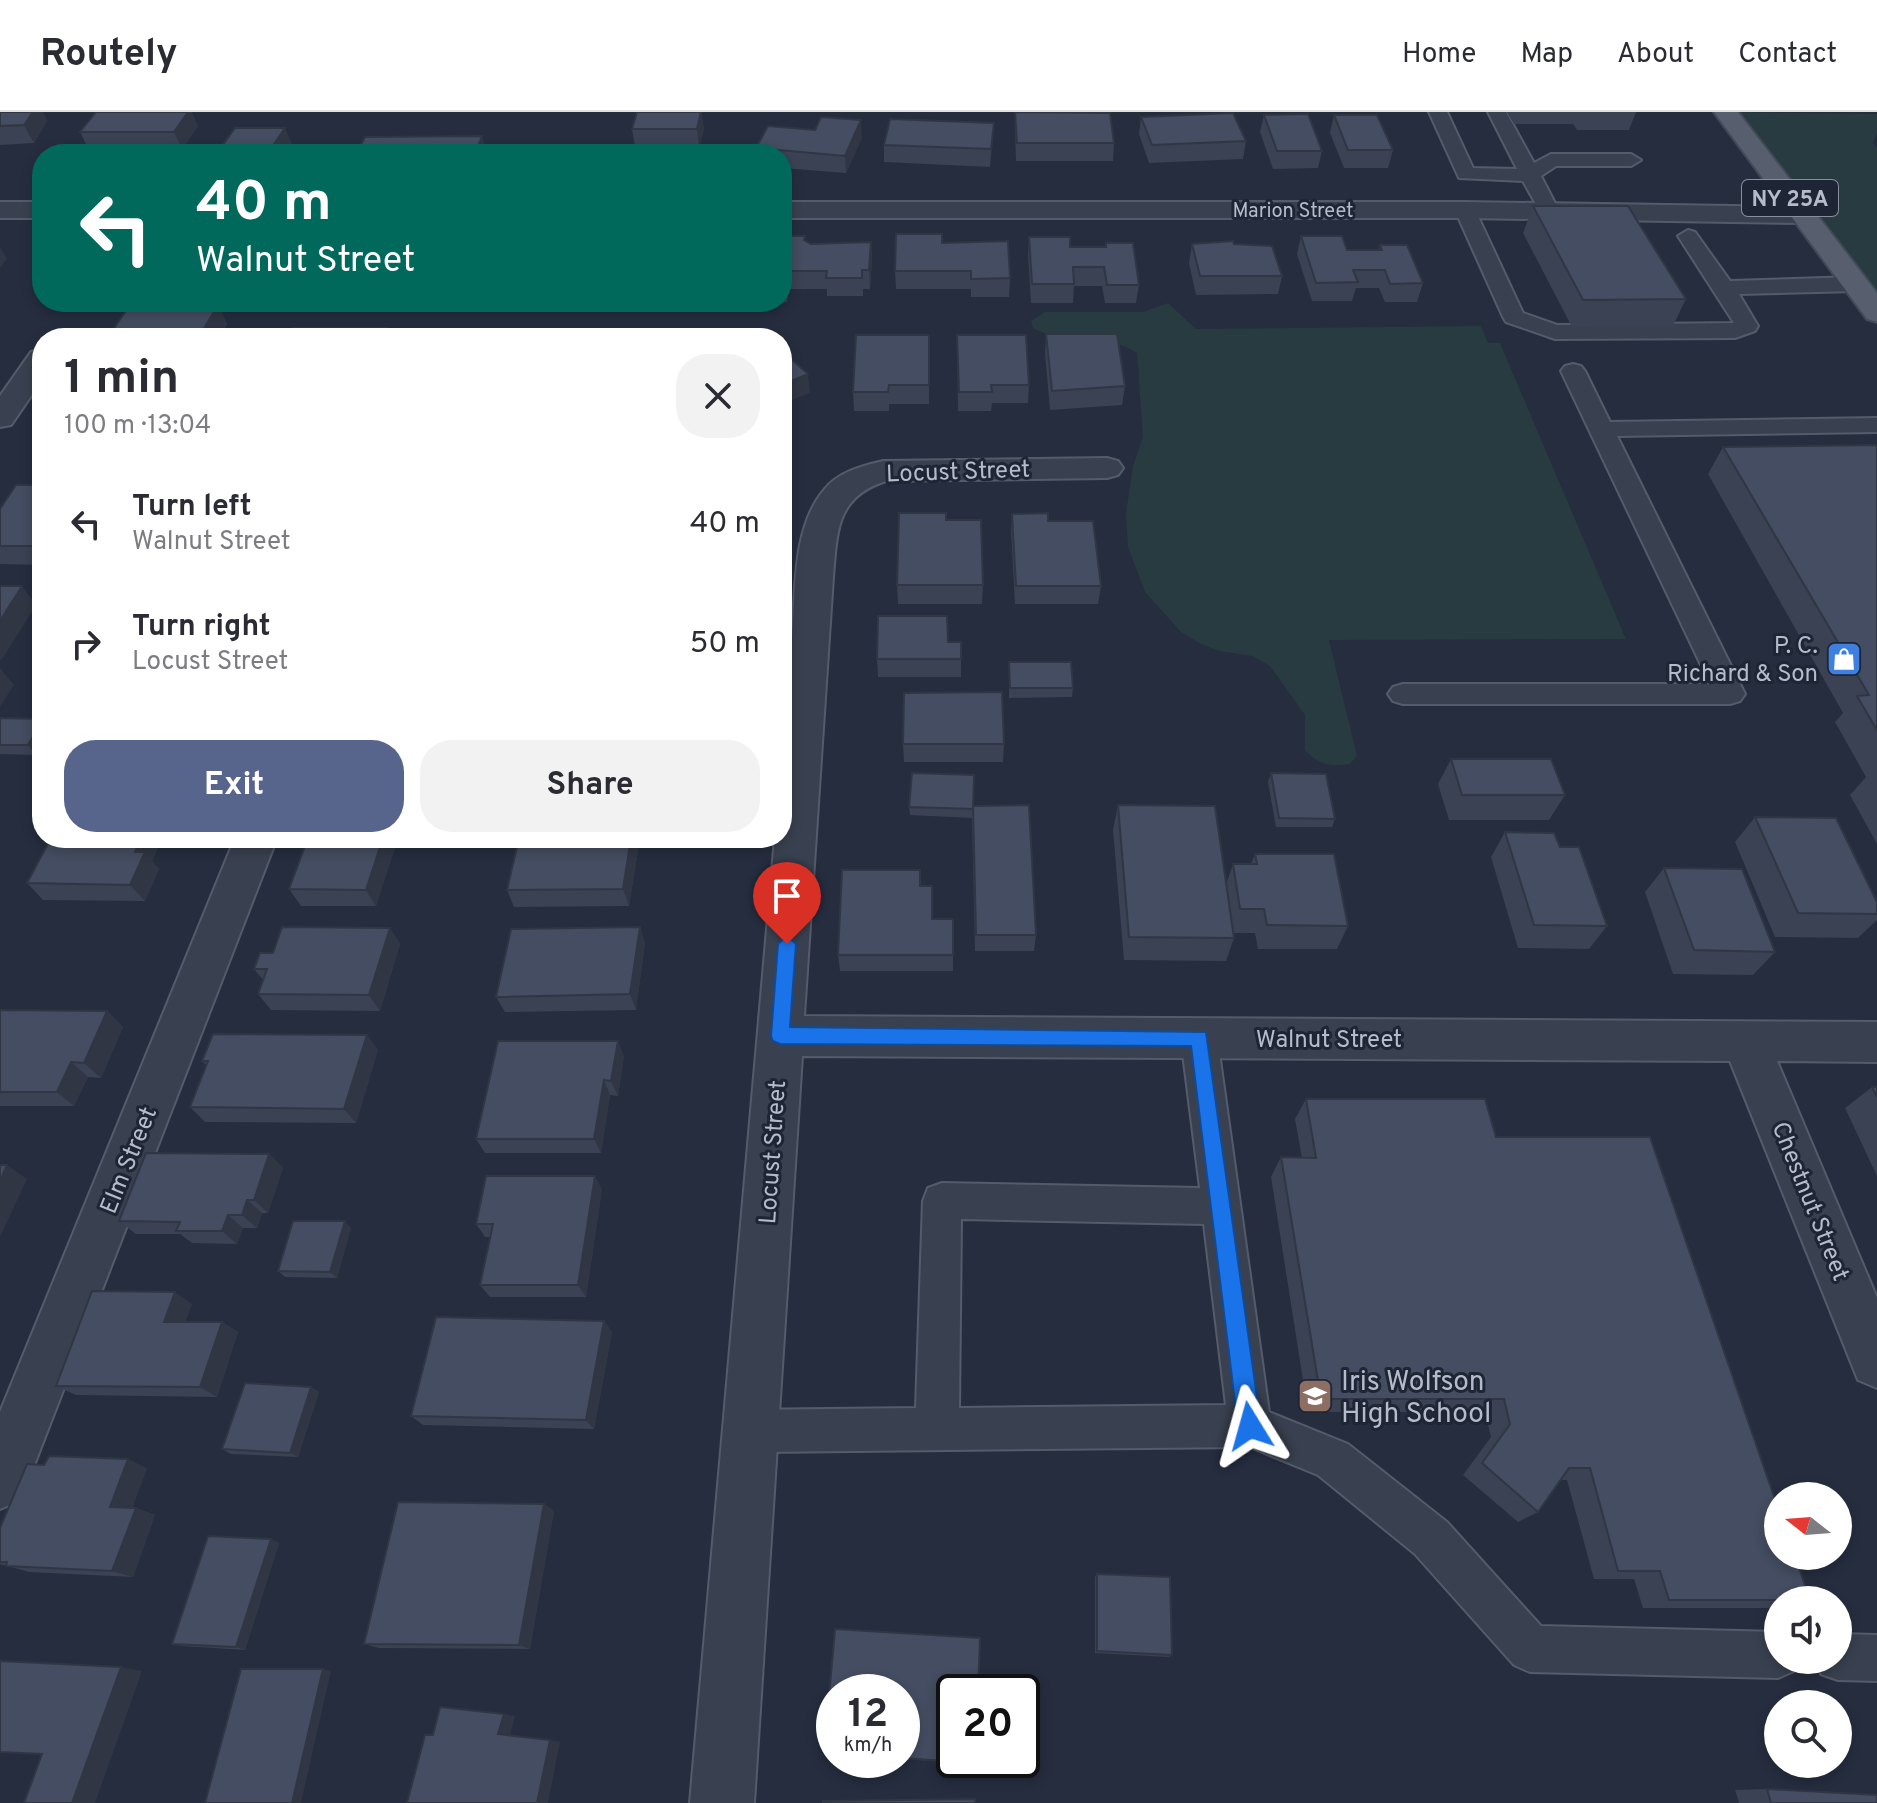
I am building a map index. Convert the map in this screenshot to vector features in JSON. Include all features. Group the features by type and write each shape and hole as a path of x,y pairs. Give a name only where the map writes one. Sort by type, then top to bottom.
{"main road":[{"name":"NY 25A","path":"1726,112 1877,313"}],"street":[{"path":"0,210 32,210"},
{"name":"Marion Street","path":"792,210 1465,210 1803,215"},
{"path":"0,418 32,372"},
{"name":"Locust Street","path":"722,1803 815,577 823,518 828,505 849,482 883,471 1107,468"},
{"name":"Elm Street","path":"0,1481 252,848"},
{"name":"Walnut Street","path":"780,1036 1877,1042"},
{"name":"Chestnut Street","path":"1745,1041 1877,1361"}],"lane":[{"path":"1438,112 1466,174 1530,175 1551,160 1631,160"},
{"path":"1497,112 1549,211"},
{"path":"1465,210 1514,317 1555,332 1735,331 1747,326 1688,236"},
{"path":"1710,267 1848,274"},
{"path":"1724,288 1848,274"},
{"path":"1403,694 1730,694 1573,371"},
{"path":"1602,429 1877,425"},
{"path":"1199,1038 1250,1426"},
{"path":"937,1429 942,1201 1220,1206"},
{"path":"750,1431 1250,1426 1333,1459 1431,1538 1530,1649 1764,1655"},
{"path":"1852,1657 1877,1658"}],"green space":[{"path":"1726,112 1877,114 1877,133 1873,143 1877,148 1877,313"},
{"path":"1168,303 1196,329 1481,326 1488,343 1500,343 1626,639 1329,640 1357,756 1350,764 1343,765 1325,764 1315,759 1305,750 1305,715 1270,666 1252,656 1219,651 1201,644 1181,632 1145,592 1128,547 1126,513 1133,466 1143,437 1137,353 1113,343 1045,333 1033,328 1031,321 1045,312 1143,312"}],"building":[{"path":"0,112 33,112 24,125 0,126"},
{"path":"96,112 188,112 174,132 80,132"},
{"path":"637,112 701,112 697,129 632,129"},
{"path":"1015,112 1110,113 1114,143 1017,143"},
{"path":"1233,113 1246,141 1152,145 1141,117"},
{"path":"1308,114 1322,151 1277,151 1264,115"},
{"path":"1334,115 1377,115 1393,150 1348,150"},
{"path":"821,117 861,120 845,156 792,151 792,144 758,144 768,126 815,130"},
{"path":"890,119 994,123 991,149 884,145"},
{"path":"235,128 285,128 274,144 223,144"},
{"path":"482,136 479,144 361,144 365,137"},
{"path":"1533,206 1628,206 1686,299 1583,300"},
{"path":"896,234 942,234 942,243 1008,241 1010,278 971,279 971,271 895,271"},
{"path":"792,236 805,236 804,240 811,244 871,242 869,270 862,270 862,278 826,278 827,271 792,271"},
{"path":"1301,236 1342,236 1347,250 1382,250 1380,245 1407,245 1423,283 1390,284 1385,270 1353,270 1358,282 1316,283"},
{"path":"1029,237 1070,237 1070,247 1133,243 1139,285 1107,285 1104,267 1073,267 1074,284 1032,284"},
{"path":"1233,241 1234,244 1272,246 1282,276 1200,276 1192,244"},
{"path":"125,312 214,312 204,328 114,328"},
{"path":"1046,334 1117,334 1125,386 1052,391"},
{"path":"856,335 929,335 929,385 889,385 888,392 853,392"},
{"path":"957,335 1026,335 1029,385 991,385 992,392 959,392"},
{"path":"792,360 808,374 792,381"},
{"name":"P. C. Richard & Son","path":"1877,445 1877,730 1857,696 1869,695 1723,447"},
{"path":"16,485 32,485 32,546 0,546 0,509"},
{"path":"899,513 946,513 946,520 981,520 983,585 897,585"},
{"path":"1048,513 1048,521 1093,521 1101,586 1016,586 1012,514"},
{"path":"0,586 22,586 0,621"},
{"path":"878,616 947,616 948,642 961,642 961,659 877,659"},
{"path":"1009,662 1071,662 1073,688 1010,688"},
{"path":"1002,692 1004,744 903,744 904,693"},
{"path":"0,718 32,719 32,738 28,745 0,745"},
{"path":"1451,759 1551,759 1565,795 1462,795"},
{"path":"912,773 974,775 973,809 909,807"},
{"path":"1271,773 1326,774 1335,819 1279,818"},
{"path":"1029,805 1036,935 976,935 973,806"},
{"path":"1118,805 1215,806 1234,938 1129,937"},
{"path":"1755,817 1836,818 1877,902 1877,914 1798,913"},
{"path":"1505,832 1554,833 1560,847 1579,847 1607,926 1534,925"},
{"path":"46,848 137,848 135,852 145,852 130,885 27,883"},
{"path":"304,848 380,848 366,890 289,889"},
{"path":"517,848 629,848 623,889 507,890"},
{"path":"1255,854 1334,854 1348,926 1267,925 1264,909 1240,909 1233,864 1257,864"},
{"path":"1664,868 1742,869 1775,952 1694,950"},
{"path":"842,870 920,870 920,886 932,886 932,919 953,919 953,955 838,955"},
{"path":"282,927 390,928 369,995 258,994 267,969 254,969 260,953 273,953"},
{"path":"640,927 630,994 496,997 511,929"},
{"path":"0,1010 107,1011 84,1063 71,1062 57,1092 0,1092"},
{"path":"213,1034 367,1035 344,1109 190,1107 208,1061 202,1061"},
{"path":"498,1041 618,1041 611,1081 604,1080 594,1139 476,1139"},
{"path":"1306,1099 1485,1099 1496,1137 1650,1137 1769,1482 1764,1482 1764,1570 1800,1570 1805,1586 1764,1586 1764,1600 1669,1600 1660,1571 1618,1571 1590,1468 1569,1468 1538,1512 1482,1463 1510,1424 1504,1399 1321,1399 1281,1157 1316,1158"},
{"path":"146,1153 269,1154 254,1200 247,1200 242,1215 228,1215 222,1231 176,1231 180,1222 119,1221"},
{"path":"0,1165 7,1165 0,1181"},
{"path":"486,1176 595,1176 578,1285 480,1285 493,1224 476,1224"},
{"path":"293,1221 345,1221 330,1272 278,1271"},
{"path":"92,1291 175,1292 164,1322 222,1322 200,1387 56,1386"},
{"path":"436,1317 604,1321 586,1420 411,1416"},
{"path":"245,1383 311,1387 290,1453 222,1449"},
{"path":"49,1456 128,1459 110,1507 136,1508 112,1571 6,1566 7,1562 0,1562 0,1528 27,1464 44,1465"},
{"path":"398,1502 544,1504 519,1645 364,1644"},
{"path":"208,1536 271,1539 236,1647 172,1644"},
{"path":"1097,1574 1170,1577 1172,1655 1097,1651"},
{"path":"835,1629 980,1638 979,1674 936,1674 936,1760 920,1759 920,1674 831,1674"},
{"path":"0,1661 121,1667 72,1803 24,1803 42,1754 0,1752"},
{"path":"241,1669 323,1669 292,1803 205,1803"},
{"path":"440,1707 504,1714 498,1734 550,1740 537,1803 407,1803 425,1735 433,1735"},
{"path":"1767,1789 1877,1795 1877,1803 1771,1803"},
{"path":"975,1799 975,1803 823,1803 823,1801"}],"place":[{"name":"P. C. Richard & Son","path":"1844,659"},
{"name":"Iris Wolfson High School","path":"1315,1396"}],"route":[{"path":"787,944 780,1036 1199,1038 1250,1426"}]}
